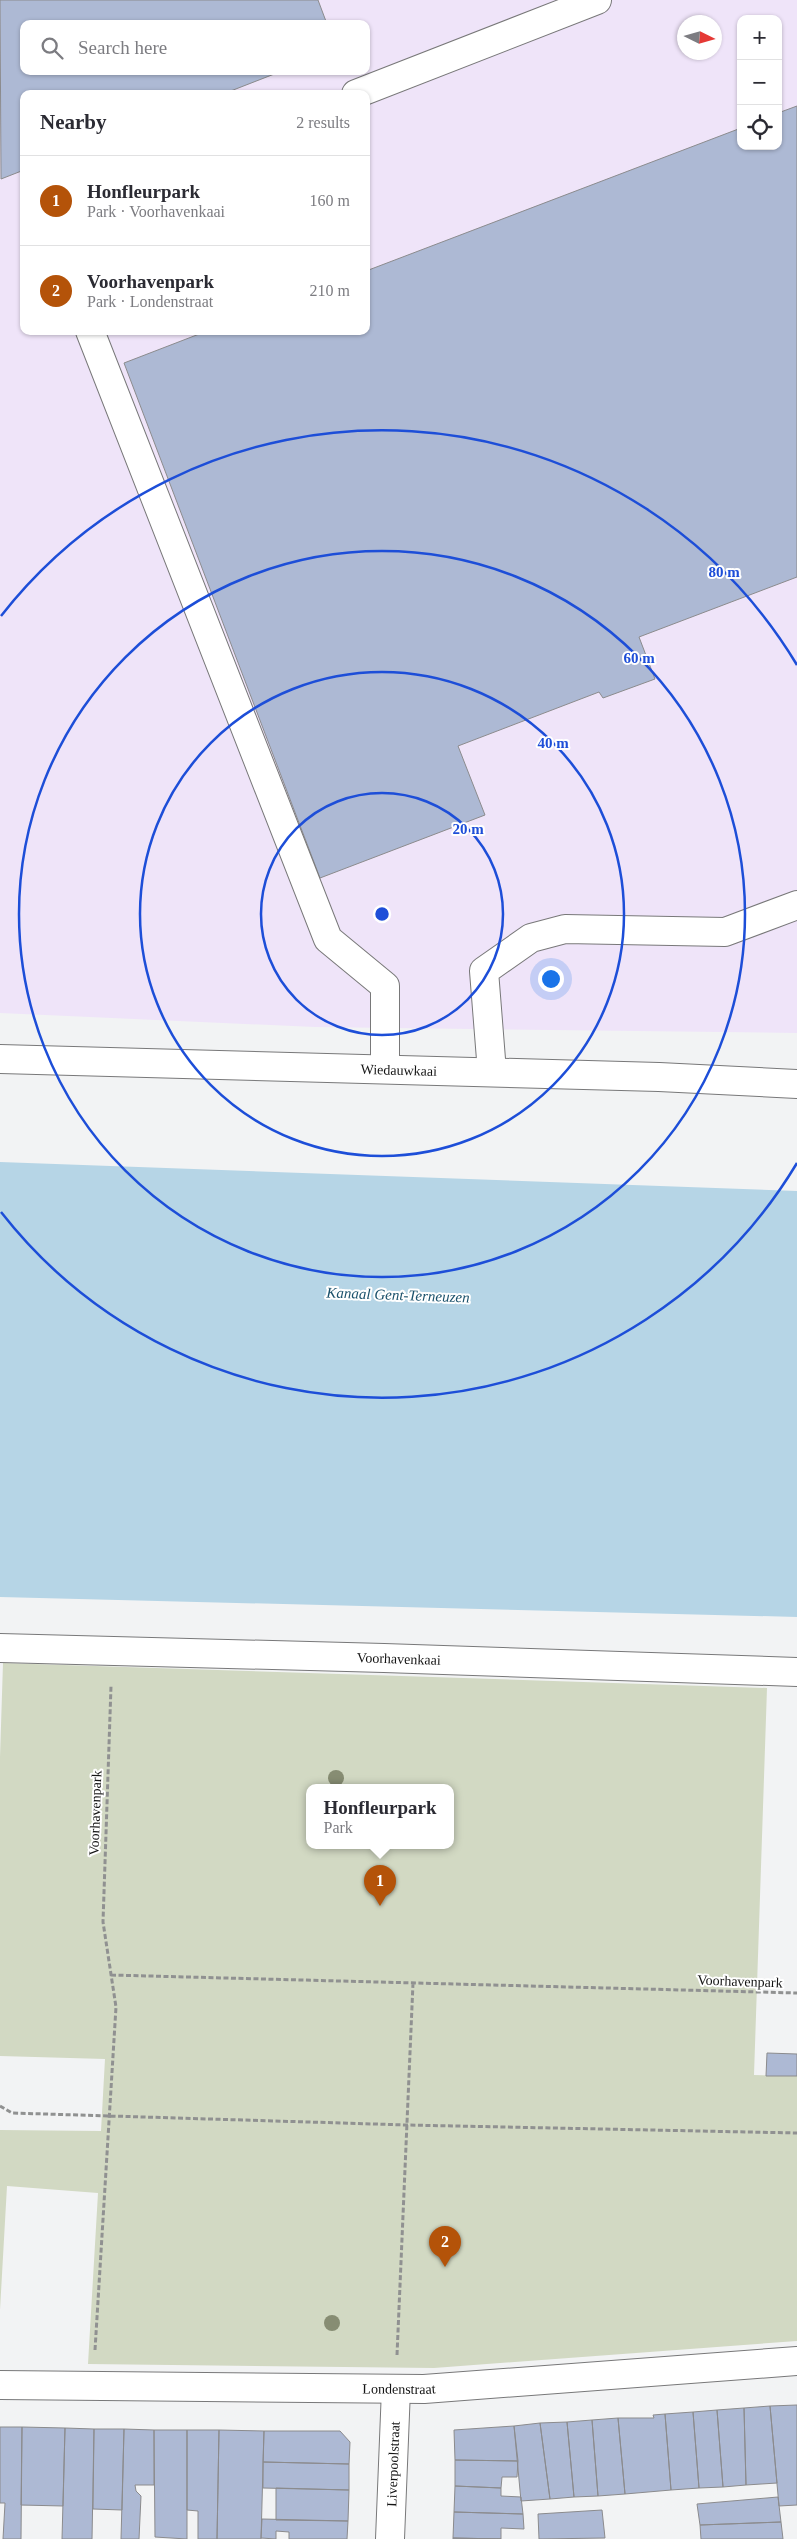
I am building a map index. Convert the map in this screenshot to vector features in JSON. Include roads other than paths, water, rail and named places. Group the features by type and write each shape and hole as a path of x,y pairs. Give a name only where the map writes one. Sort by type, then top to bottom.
{"street":[{"path":"366,90 597,0"},
{"path":"92,335 328,939 385,986 385,1069"},
{"path":"492,1072 484,971 531,938 566,929 725,932 797,905"},
{"name":"Wiedauwkaai","path":"0,1059 659,1077 797,1084"},
{"name":"Voorhavenkaai","path":"0,1648 394,1658 797,1672"},
{"name":"Londenstraat","path":"0,2385 424,2389 797,2361"},
{"name":"Liverpoolstraat","path":"390,2539 396,2389"}],"water":[{"name":"Kanaal Gent-Terneuzen","path":"0,1162 797,1191 797,1617 0,1597"}],"place":[{"name":"Honfleurpark","path":"380,1906"},
{"name":"Voorhavenpark","path":"445,2267"}]}
